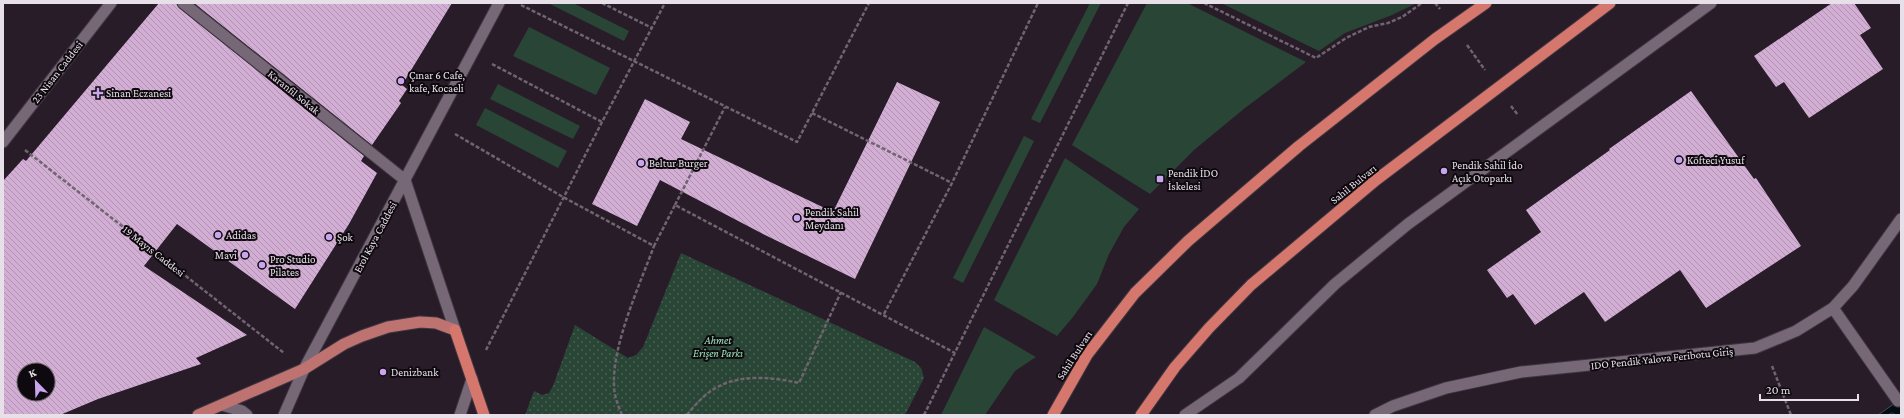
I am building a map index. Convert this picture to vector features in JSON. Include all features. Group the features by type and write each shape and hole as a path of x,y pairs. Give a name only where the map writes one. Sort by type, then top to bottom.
{"highway":[{"name":"Sahil Bulvarı","path":"1053,415 1087,356 1135,293 1188,241 1299,146 1435,39 1486,3"},
{"name":"Sahil Bulvarı","path":"1141,415 1174,367 1251,285 1376,180 1610,3"},
{"path":"455,330 484,415"}],"main road":[{"path":"198,415 304,369 344,344 388,327 426,322 436,323 455,330"}],"street":[{"name":"23 Nisan Caddesi","path":"5,137 111,3"},
{"name":"Karanfil Sokak","path":"183,3 405,180"},
{"name":"Erol Kaya Caddesi","path":"284,415 304,369 499,3"},
{"path":"1185,415 1240,378 1335,284 1402,228 1494,159 1710,3"},
{"path":"405,180 455,330"},
{"name":"IDO Pendik Yalova Feribotu Giriş","path":"1375,415 1393,406 1446,388 1521,372 1755,348 1796,331 1833,308 1853,286 1901,219"},
{"path":"1833,308 1898,401"},
{"path":"460,415 472,379"},
{"path":"222,405 242,411 247,415"}],"path":[{"path":"517,3 797,142 869,3"},
{"path":"602,3 652,28"},
{"path":"472,379 563,197 665,3"},
{"path":"884,314 952,183 1038,3"},
{"path":"924,415 1128,3"},
{"path":"1204,3 1316,58 1346,38 1369,27 1388,23 1402,17 1422,3"},
{"path":"472,53 602,122"},
{"path":"622,415 616,400 614,387 616,358 620,340 654,246 725,107"},
{"path":"812,113 952,183"},
{"path":"435,123 563,197 654,246"},
{"name":"19 Mayıs Caddesi","path":"5,137 304,369"},
{"path":"675,205 955,352"},
{"path":"687,415 712,390 743,379 767,378 799,383 841,292"},
{"path":"1764,344 1791,415"}],"green space":[{"path":"548,3 573,3 629,31 624,41"},
{"path":"1090,3 1101,3 1040,123 1031,119"},
{"path":"1147,3 1187,3 1306,62 1245,108 1194,150 1150,194 1072,145"},
{"path":"1221,3 1417,3 1392,15 1345,33 1319,51"},
{"path":"529,27 610,68 596,95 513,56"},
{"path":"498,84 580,126 573,139 490,99"},
{"path":"485,108 567,151 558,168 476,125"},
{"path":"1024,136 1034,141 963,283 953,278"},
{"path":"1065,158 1139,209 1124,227 1109,254 1097,284 1057,336 994,300"},
{"name":"Ahmet Erişen Parkı","path":"681,253 915,362 921,368 924,378 905,415 525,415 534,391 542,395 549,393 553,386 575,325 628,358 636,355 643,347"},
{"path":"984,327 1036,357 1015,371 985,415 941,415"}],"water":[{"path":"1901,399 1901,415 1878,415"}],"building":[{"path":"159,3 176,3 179,8 364,156 361,161 377,173 349,224 295,309 177,224 144,266 247,335 196,358 201,364 98,399 60,415 3,415 3,181 23,159 26,161"},
{"path":"194,3 452,3 402,85 407,89 399,101 401,103 372,145"},
{"path":"1832,3 1854,3 1871,28 1860,35 1883,69 1809,118 1784,82 1776,87 1754,56"},
{"path":"897,82 940,102 855,279 765,235 660,180 637,226 592,204 645,99 690,122 681,139 833,212"},
{"path":"1691,91 1754,179 1756,178 1801,246 1706,308 1680,270 1605,322 1584,292 1535,325 1513,294 1507,298 1487,270 1541,232 1526,210"}],"place":[{"name":"Çınar 6 Cafe, kafe, Kocaeli","path":"401,81"},
{"name":"Sinan Eczanesi","path":"98,93"},
{"name":"Köfteci Yusuf","path":"1679,160"},
{"name":"Beltur Burger","path":"641,163"},
{"name":"Pendik Sahil İdo Açık Otoparkı","path":"1444,171"},
{"name":"Pendik İDO İskelesi","path":"1160,179"},
{"name":"Pendik Sahil Meydanı","path":"797,218"},
{"name":"Adidas","path":"218,235"},
{"name":"Şok","path":"329,237"},
{"name":"Mavi","path":"245,255"},
{"name":"Pro Studio Pilates","path":"262,265"},
{"name":"Denizbank","path":"383,372"}]}
